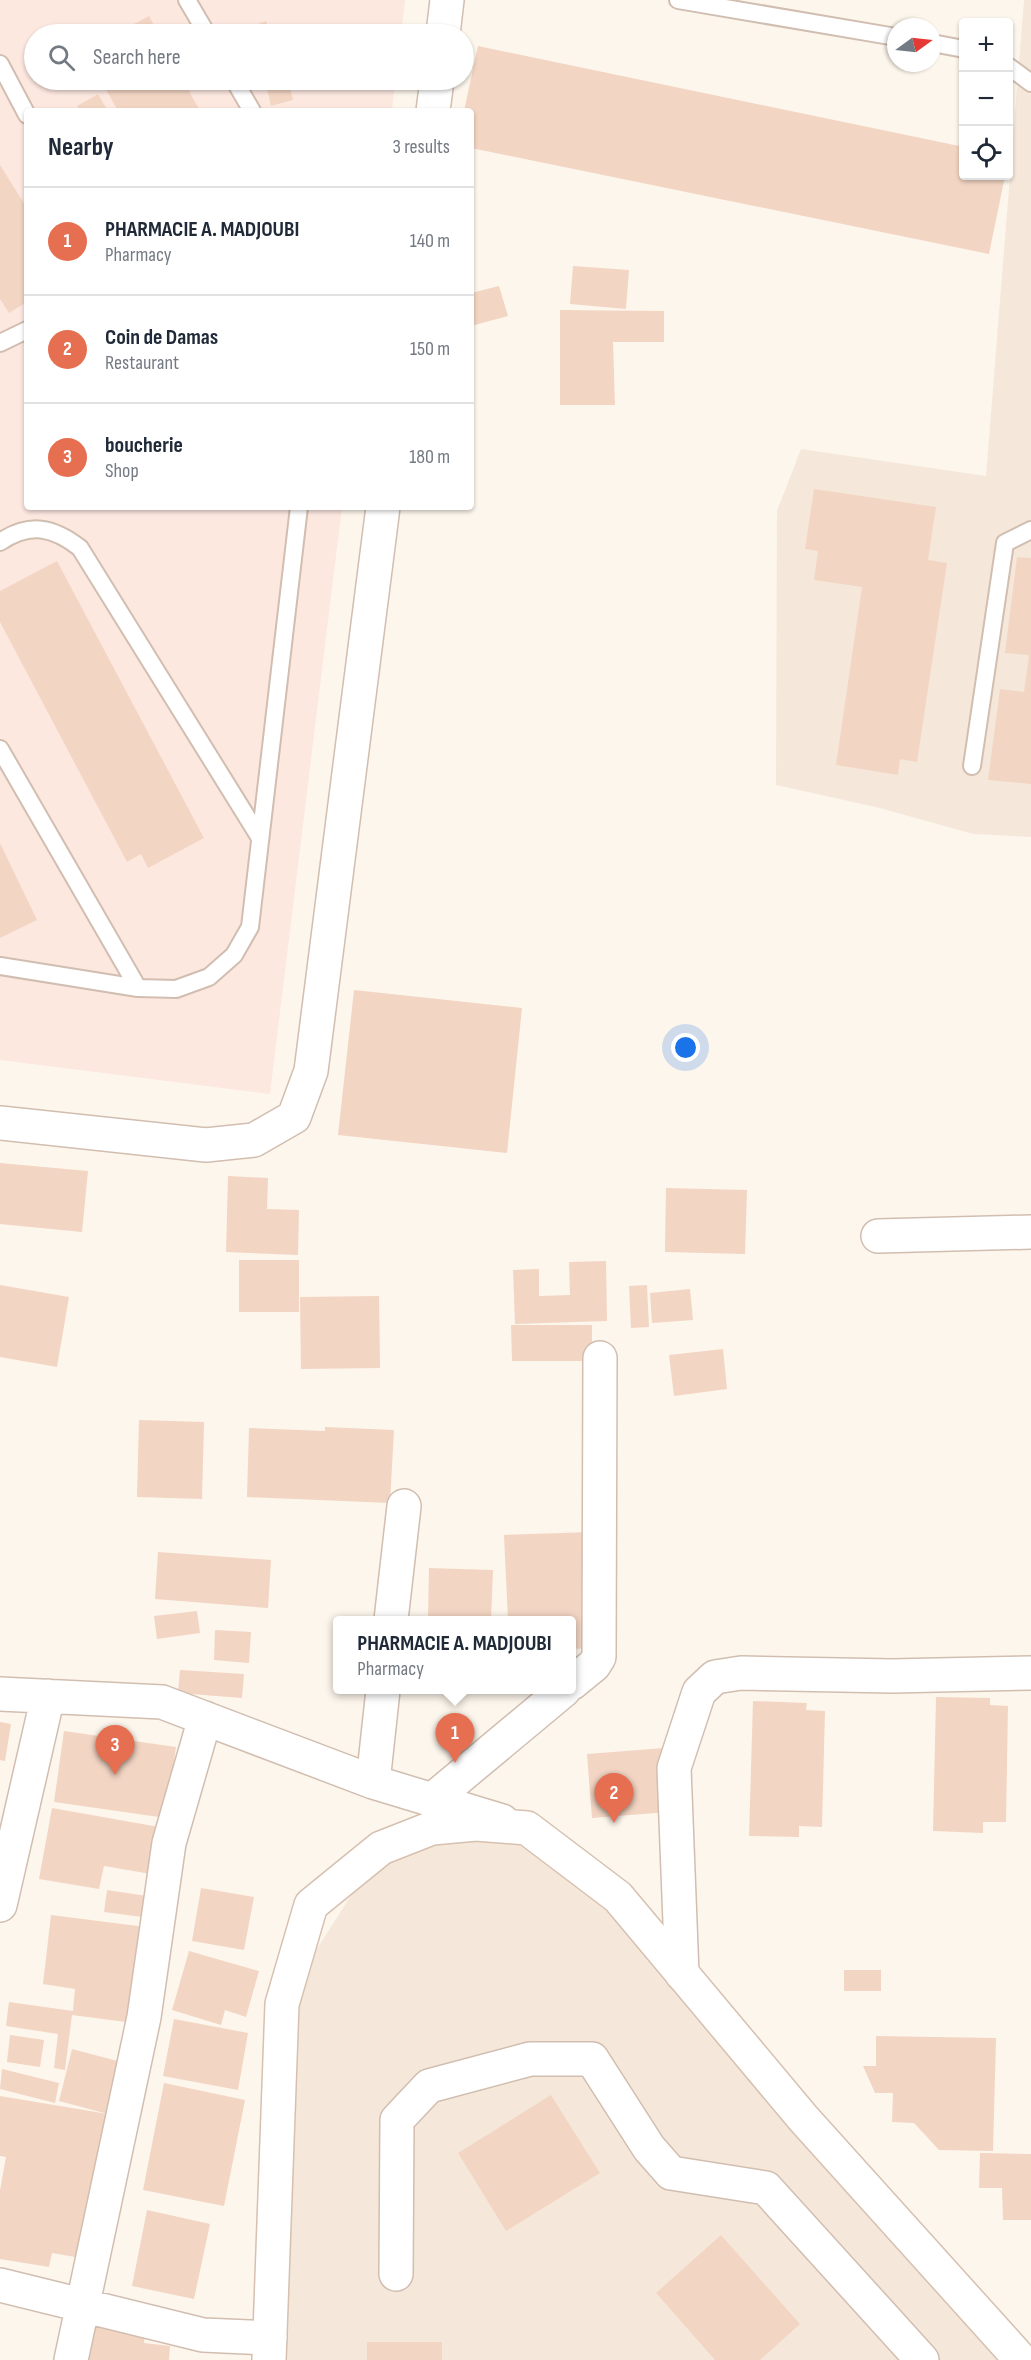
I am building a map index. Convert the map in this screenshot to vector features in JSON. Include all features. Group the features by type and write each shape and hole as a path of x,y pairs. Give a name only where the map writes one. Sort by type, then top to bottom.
{"street":[{"path":"444,24 447,0"},
{"path":"433,108 436,90"},
{"path":"0,1124 206,1145 254,1140 294,1117 311,1071 383,510"},
{"path":"878,1236 1031,1232"},
{"path":"576,1680 594,1665 599,1657 600,1358"},
{"path":"391,1616 404,1506"},
{"path":"682,1974 675,1768 699,1692 715,1677 741,1673 892,1676 1031,1673"},
{"path":"0,1694 162,1702 372,1782 527,1828 618,1897 803,2118 1021,2360"},
{"path":"372,1782 382,1694"},
{"path":"432,1800 558,1694"},
{"path":"0,1905 48,1696"},
{"path":"71,2360 144,2017 169,1843 205,1718"},
{"path":"0,2285 82,2305 202,2348 269,2349 282,2004 311,1905 381,1848 432,1828 476,1824 527,1828"},
{"path":"396,2274 397,2120 429,2086 530,2059 592,2059 650,2148 671,2173 766,2188 922,2360"}],"lane":[{"path":"187,0 201,24"},
{"path":"678,0 887,35"},
{"path":"941,45 959,48"},
{"path":"0,64 24,109"},
{"path":"1013,70 1031,83"},
{"path":"240,90 250,108"},
{"path":"0,343 24,331"},
{"path":"0,966 138,988 176,989 209,977 234,955 250,927 298,510"},
{"path":"0,542 9,536 27,530 46,530 63,536 80,548 260,838"},
{"path":"972,765 1005,543 1031,530"},
{"path":"0,749 138,988"}],"shaded area":[{"path":"0,0 405,0 402,24 24,24 24,90 394,90 392,108 24,108 24,510 342,510 270,1094 0,1060"},
{"path":"1024,0 1031,0 1031,837 973,834 880,808 776,785 777,511 801,449 986,476 1010,180 1013,180 1013,138"},
{"path":"527,1828 654,1940 1024,2360 260,2360 282,2004 381,1848"}],"building":[{"path":"149,16 153,24 134,24"},
{"path":"478,46 959,146 959,180 1004,180 989,254 474,149 474,108 465,108 469,90 474,90 474,65"},
{"path":"106,90 188,90 198,108 116,108"},
{"path":"267,90 290,90 293,100 271,106"},
{"path":"98,94 106,108 78,108 77,106"},
{"path":"0,165 24,203 24,304 9,313 0,299"},
{"path":"573,266 629,270 626,309 570,304"},
{"path":"499,286 508,316 474,325 474,292"},
{"path":"560,310 664,311 664,342 613,342 615,405 560,405"},
{"path":"814,489 936,507 928,560 947,563 917,762 900,759 898,775 836,765 862,587 814,580 818,551 805,549"},
{"path":"1017,557 1031,558 1031,784 988,780 1000,689 1024,692 1029,655 1005,653"},
{"path":"57,561 204,838 148,868 141,854 127,862 0,622 0,591"},
{"path":"0,843 37,920 0,938"},
{"path":"354,990 522,1008 507,1153 338,1135"},
{"path":"0,1163 88,1171 82,1232 0,1224"},
{"path":"228,1176 268,1178 267,1209 299,1210 298,1255 226,1252"},
{"path":"666,1188 747,1190 745,1254 665,1252"},
{"path":"239,1260 299,1260 299,1312 239,1312"},
{"path":"606,1261 607,1321 515,1324 513,1270 539,1269 539,1296 570,1295 569,1262"},
{"path":"0,1285 69,1297 57,1367 0,1357"},
{"path":"647,1285 649,1327 631,1328 629,1286"},
{"path":"690,1289 693,1320 652,1323 650,1293"},
{"path":"379,1296 380,1368 301,1369 300,1297"},
{"path":"511,1325 592,1325 592,1361 512,1361"},
{"path":"723,1349 727,1389 674,1396 669,1355"},
{"path":"139,1420 204,1422 202,1499 137,1497"},
{"path":"325,1427 394,1430 390,1503 247,1497 249,1428 325,1431"},
{"path":"591,1532 595,1648 576,1649 576,1616 508,1616 504,1535"},
{"path":"158,1552 271,1560 268,1608 155,1599"},
{"path":"429,1568 493,1570 491,1616 428,1616"},
{"path":"197,1611 200,1633 157,1639 154,1616"},
{"path":"215,1630 251,1632 249,1663 214,1660"},
{"path":"180,1670 244,1674 242,1698 178,1693"},
{"path":"936,1697 990,1698 990,1705 1008,1706 1006,1822 983,1822 983,1833 933,1831"},
{"path":"753,1701 807,1703 806,1710 825,1711 822,1827 799,1826 799,1837 749,1836"},
{"path":"0,1722 11,1724 5,1761 0,1760"},
{"path":"64,1731 176,1747 166,1818 54,1802"},
{"path":"664,1748 669,1812 592,1818 587,1754"},
{"path":"52,1808 159,1827 151,1874 104,1866 99,1889 39,1879"},
{"path":"201,1888 254,1897 244,1950 192,1941"},
{"path":"107,1890 153,1897 150,1918 104,1912"},
{"path":"51,1915 146,1927 134,2023 72,2015 65,2070 54,2068 58,2034 6,2026 9,2002 73,2011 75,1989 43,1984"},
{"path":"189,1951 259,1971 246,2017 225,2010 221,2025 172,2010"},
{"path":"844,1970 881,1970 881,1991 844,1991"},
{"path":"174,2019 248,2033 238,2090 163,2076"},
{"path":"10,2035 44,2040 40,2067 7,2062"},
{"path":"876,2036 996,2038 993,2151 939,2150 914,2123 892,2122 893,2093 875,2093 863,2066 876,2066"},
{"path":"72,2049 129,2064 87,2259 52,2253 49,2267 0,2259 0,2190 6,2157 0,2156 0,2096 108,2114 59,2101"},
{"path":"2,2069 59,2083 55,2103 0,2089"},
{"path":"164,2083 245,2100 224,2206 143,2190"},
{"path":"551,2095 600,2173 506,2231 458,2153"},
{"path":"980,2153 1031,2154 1031,2220 1003,2220 1002,2188 979,2188"},
{"path":"147,2210 210,2224 194,2299 132,2286"},
{"path":"721,2235 800,2324 760,2360 715,2360 656,2293"},
{"path":"92,2327 145,2332 144,2343 170,2346 169,2360 88,2360"},
{"path":"367,2342 442,2342 442,2360 367,2360"}],"place":[{"name":"PHARMACIE A. MADJOUBI","path":"455,1763"},
{"name":"boucherie","path":"115,1775"},
{"name":"Coin de Damas","path":"614,1823"}]}
